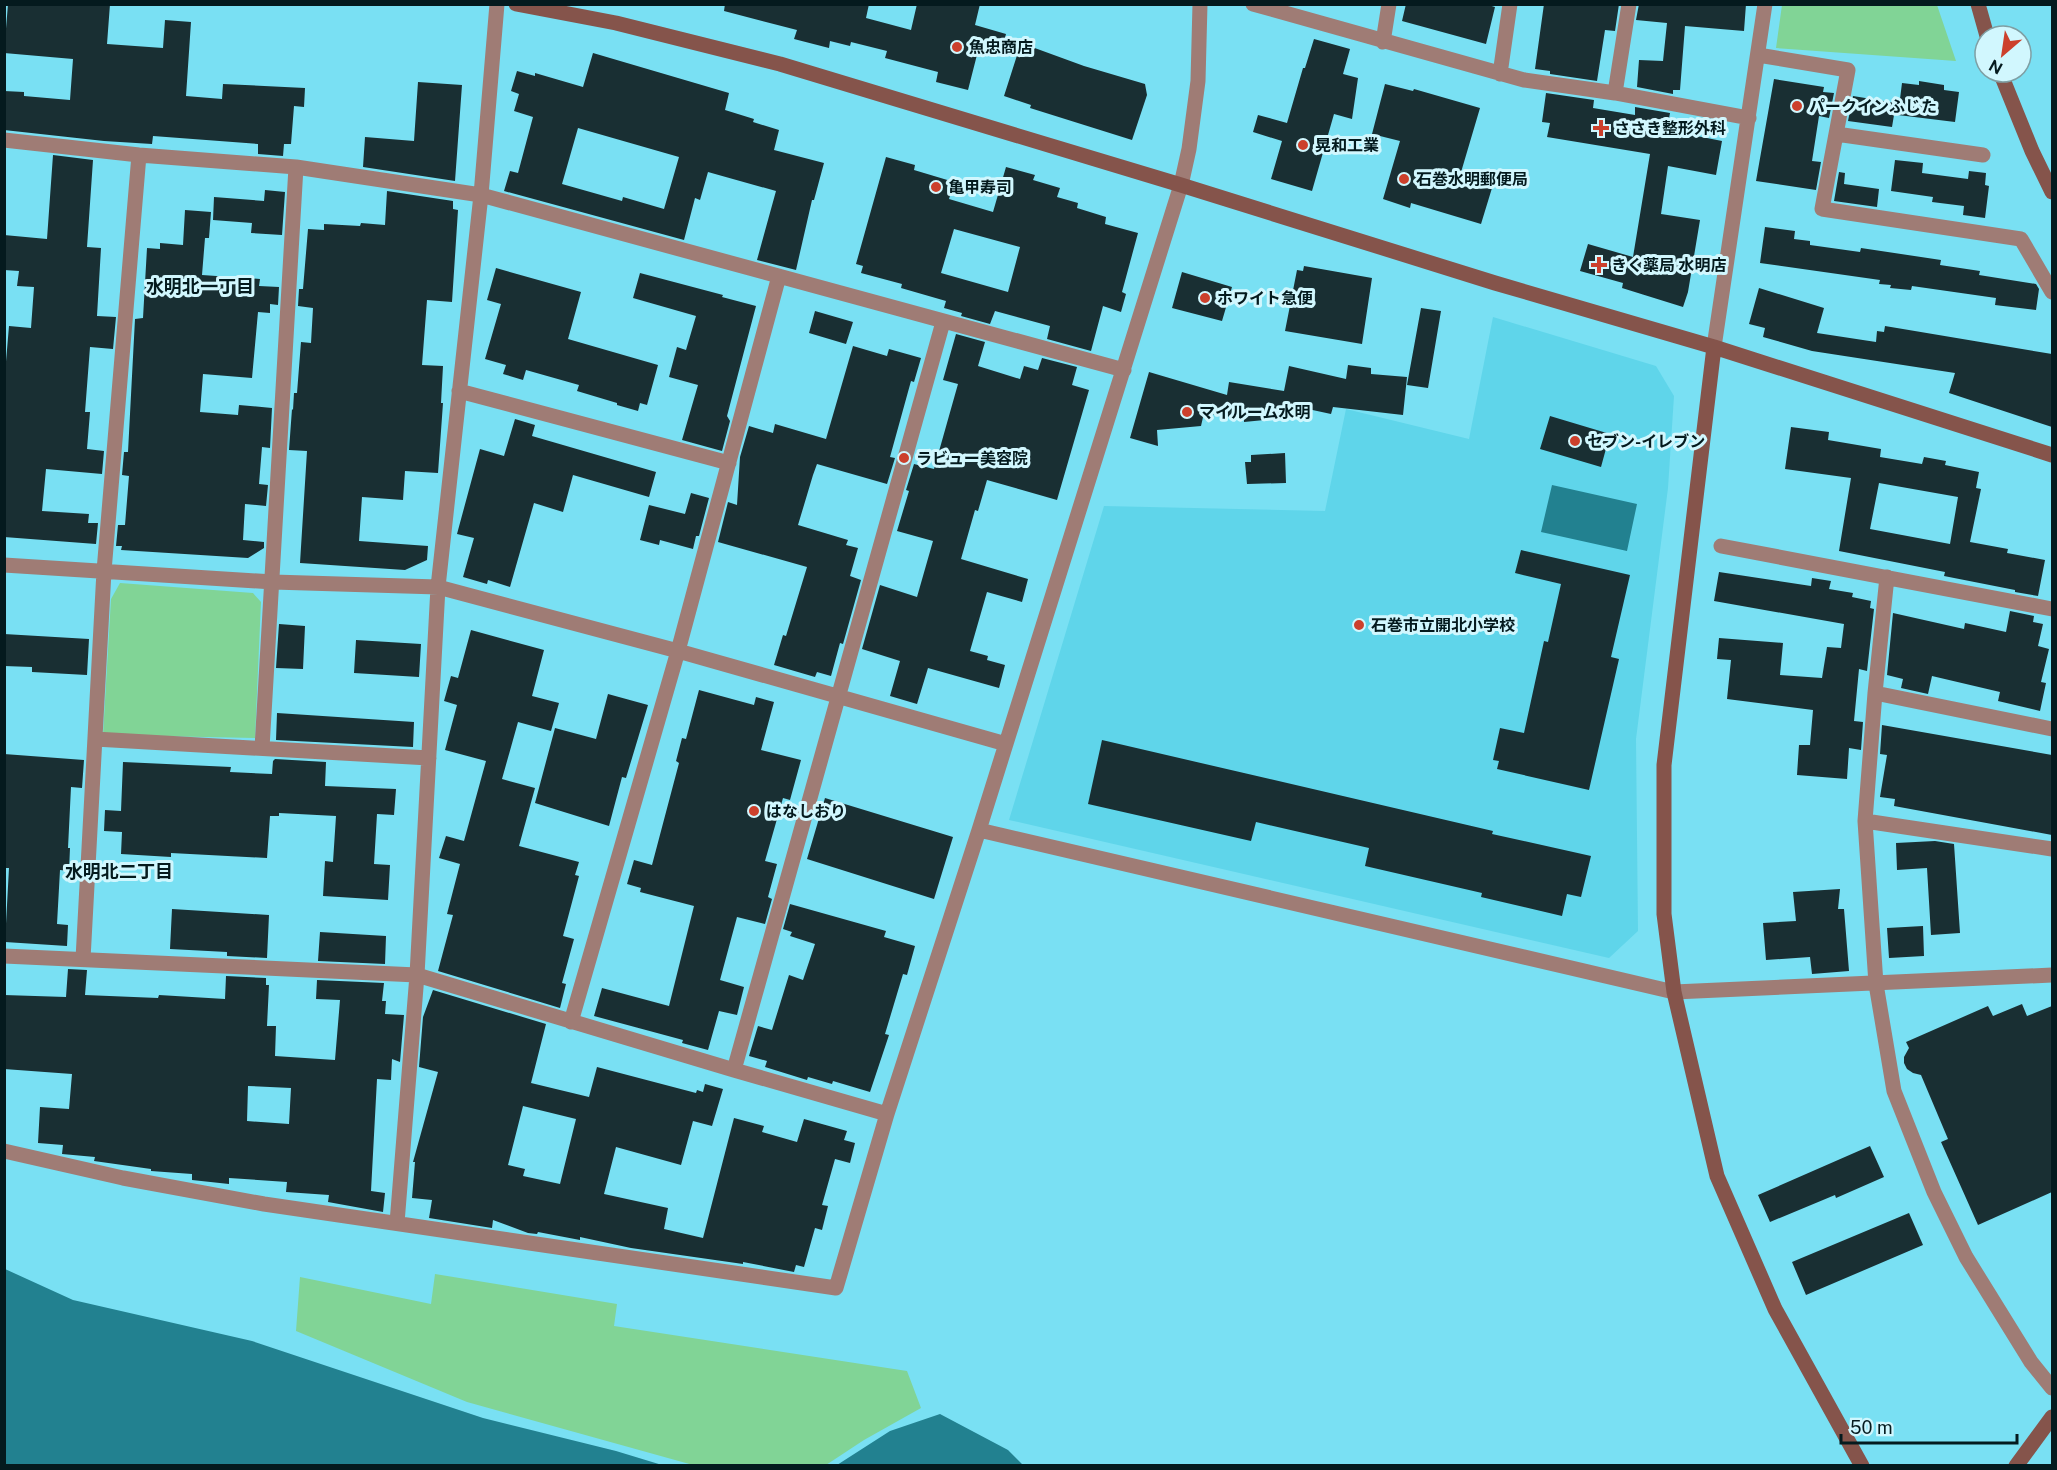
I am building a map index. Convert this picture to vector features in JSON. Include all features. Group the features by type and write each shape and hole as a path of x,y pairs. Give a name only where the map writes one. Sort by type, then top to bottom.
{"street":[{"path":"397,1223 417,975 438,586 481,195 497,4"},
{"path":"516,4 616,23 780,64 1495,283 1714,347 2052,455"},
{"path":"4,1151 123,1178 264,1204 836,1288 887,1114 979,830 1181,185 1189,149 1198,81 1200,4"},
{"path":"1253,4 1270,6 1383,42 1524,80 1615,93 1749,118"},
{"path":"1383,42 1389,4"},
{"path":"1500,74 1510,4"},
{"path":"1615,93 1629,4"},
{"path":"1765,4 1714,347 1664,765 1664,914 1674,992 1717,1176 1775,1309 1862,1466"},
{"path":"1978,4 1984,24"},
{"path":"1758,55 1848,70 1822,209 2021,239 2052,292"},
{"path":"2005,84 2032,151 2052,192"},
{"path":"1836,134 1983,154"},
{"path":"4,140 139,155 296,167 481,195 1124,370"},
{"path":"83,959 104,571 139,155"},
{"path":"262,748 296,167"},
{"path":"571,1022 678,651 779,276"},
{"path":"734,1070 943,322"},
{"path":"459,391 729,463"},
{"path":"1721,546 2052,609"},
{"path":"4,565 273,582 438,586 1006,744"},
{"path":"1887,577 1865,820 1876,984 1894,1091 1934,1192 1966,1257 2031,1362 2052,1388"},
{"path":"1875,693 2052,729"},
{"path":"95,739 429,758"},
{"path":"1865,820 2052,849"},
{"path":"979,830 1674,992 2052,975"},
{"path":"4,956 417,975 887,1114"},
{"path":"2016,1466 2052,1417"}],"shaded area":[{"name":"石巻市立開北小学校","path":"1493,317 1656,366 1674,396 1668,488 1636,739 1638,931 1609,958 1009,820 1104,506 1325,511 1346,409 1469,439"},
{"path":"1552,485 1637,504 1627,551 1541,532"},
{"path":"5,1269 73,1300 252,1341 483,1418 616,1451 662,1465 5,1465"},
{"path":"940,1414 1008,1450 1023,1465 837,1465 890,1431"}],"green space":[{"path":"1782,5 1937,5 1956,61 1776,48"},
{"path":"120,583 253,593 261,602 255,738 103,735 111,599"},
{"path":"435,1274 617,1304 614,1326 907,1371 921,1408 864,1440 826,1465 693,1465 467,1402 296,1331 300,1277 431,1304"}],"building":[{"path":"8,4 110,4 107,44 163,48 165,20 191,22 186,96 222,99 223,84 305,88 304,107 294,106 291,144 284,144 283,156 258,154 258,144 153,136 152,144 4,130 4,91 24,92 24,96 70,100 73,59 4,53"},
{"path":"725,4 869,4 866,18 911,30 917,4 980,4 975,25 1006,34 1001,53 979,47 968,90 936,82 938,72 885,58 887,51 851,42 850,46 830,41 829,48 794,39 797,30 724,11"},
{"path":"1406,4 1485,4 1495,7 1486,44 1402,21"},
{"path":"1544,4 1619,4 1615,31 1605,30 1597,81 1550,74 1550,71 1535,69"},
{"path":"1639,4 1746,4 1744,31 1685,26 1680,90 1673,90 1673,94 1637,87 1639,60 1663,61 1667,23 1636,20"},
{"path":"1314,39 1350,49 1343,74 1358,78 1352,119 1334,114 1312,191 1271,179 1282,141 1253,132 1258,115 1287,123"},
{"path":"1021,43 1084,66 1145,84 1147,95 1132,140 1030,108 1031,105 1004,96"},
{"path":"593,53 729,93 725,110 779,130 774,150 824,163 814,200 812,200 796,270 757,260 776,191 708,172 700,200 695,198 684,240 504,191 510,171 518,173 533,117 514,111 519,94 511,91 517,71 535,76 535,73 583,87","holes":["578,128 679,157 664,209 623,197 622,201 562,184"]},
{"path":"1774,79 1824,87 1823,92 1834,93 1829,118 1819,116 1812,161 1821,162 1816,190 1756,181"},
{"path":"1919,81 1944,85 1944,90 1959,92 1955,122 1898,115 1902,83 1919,85"},
{"path":"418,82 462,85 455,181 363,167 365,137 414,141"},
{"path":"1385,84 1413,91 1414,89 1480,108 1459,179 1492,188 1481,224 1411,203 1410,208 1383,199 1400,141 1372,134"},
{"path":"1546,93 1594,100 1593,108 1635,115 1635,107 1670,113 1667,130 1722,141 1716,175 1668,166 1661,214 1700,220 1688,292 1683,307 1622,288 1623,283 1580,271 1588,244 1633,257 1650,154 1547,137 1550,123 1542,122"},
{"path":"1853,96 1896,103 1892,127 1848,121"},
{"path":"53,155 93,160 87,247 101,248 97,316 116,317 113,349 90,347 85,412 90,412 87,449 104,451 102,474 46,469 42,511 89,514 88,523 98,523 96,544 4,537 4,385 9,326 31,328 34,287 17,286 19,271 4,270 4,235 47,239"},
{"path":"886,157 915,165 914,170 954,182 949,199 993,212 1006,167 1035,175 1033,180 1060,188 1057,197 1078,203 1077,208 1106,217 1105,224 1138,233 1122,292 1126,294 1121,312 1103,306 1091,351 1047,339 1050,326 995,311 990,324 961,316 962,313 944,308 946,301 901,288 902,284 861,273 863,266 856,264","holes":["954,229 1020,247 1008,292 941,273"]},
{"path":"1895,160 1923,163 1922,173 1968,179 1969,171 1986,173 1985,185 1989,186 1985,218 1963,215 1964,206 1932,202 1933,197 1891,191"},
{"path":"1839,172 1845,173 1844,184 1879,189 1877,207 1834,201"},
{"path":"265,190 285,192 282,235 251,233 252,223 213,220 214,197 264,201"},
{"path":"387,191 453,201 453,209 458,210 452,302 427,300 422,365 443,366 438,473 405,471 403,500 362,497 359,541 428,546 427,560 405,570 300,563 307,451 289,450 301,342 311,343 313,308 298,306 299,289 303,289 308,229 324,230 324,224 385,225"},
{"path":"185,210 211,212 209,238 205,238 202,275 260,279 259,286 279,287 278,305 270,304 270,313 258,312 252,378 203,374 200,412 238,415 239,405 272,408 270,448 262,447 259,484 268,485 266,506 245,504 243,540 264,542 264,548 248,558 121,550 122,546 116,546 118,525 125,525 129,476 122,475 124,452 128,452 135,319 143,318 147,248 160,249 160,243 183,245"},
{"path":"1765,227 1795,231 1794,239 1810,241 1810,245 1860,252 1861,248 1941,260 1940,265 1980,271 1979,275 2036,284 2039,289 2036,310 1995,305 1996,298 1912,286 1911,290 1890,288 1891,285 1879,284 1880,280 1760,263"},
{"path":"1304,266 1372,278 1362,344 1285,331 1297,270 1303,271"},
{"path":"496,268 581,292 568,339 658,365 647,405 640,403 638,411 617,405 617,403 577,391 579,385 526,370 523,380 503,374 506,365 485,359 501,304 487,300"},
{"path":"1182,272 1232,287 1222,321 1172,308"},
{"path":"640,273 756,306 727,416 730,421 722,451 682,440 698,385 669,377 677,347 686,350 696,316 633,298"},
{"path":"1759,288 1824,308 1817,333 1876,342 1877,331 1884,332 1885,326 2052,354 2052,427 1949,393 1955,373 1812,351 1763,337 1765,328 1749,324"},
{"path":"1421,308 1441,311 1428,388 1407,385"},
{"path":"815,311 853,322 846,344 809,333"},
{"path":"956,334 985,342 978,366 1020,379 1024,366 1038,370 1042,358 1077,367 1072,385 1089,390 1057,500 987,480 978,511 975,510 961,559 1028,579 1022,602 987,592 970,651 988,656 987,660 1005,665 999,688 928,668 917,704 890,696 900,661 862,649 880,585 917,597 933,541 897,531 914,464 934,469 958,384 943,380"},
{"path":"853,346 887,356 889,349 921,358 914,382 911,381 890,457 895,458 887,484 817,464 813,475 798,525 848,540 846,545 858,548 850,576 861,580 843,644 840,643 831,676 817,672 815,677 774,665 783,635 786,636 807,567 718,542 728,502 737,505 740,457 749,426 773,433 775,424 826,439"},
{"path":"1348,365 1371,368 1371,374 1407,377 1403,415 1333,407 1331,414 1294,406 1295,417 1244,422 1244,419 1204,413 1201,426 1157,430 1158,446 1130,438 1149,372 1227,395 1229,382 1284,391 1289,366 1346,379"},
{"name":"セブン-イレブン","path":"1550,416 1610,434 1601,467 1540,449"},
{"path":"515,419 535,425 532,436 656,472 649,497 573,475 563,512 534,503 510,587 488,580 487,584 463,577 474,538 457,534 480,449 504,456"},
{"path":"1791,427 1829,432 1828,440 1881,449 1880,457 1922,464 1924,457 1946,461 1945,465 1979,472 1976,488 1981,489 1970,542 2008,549 2007,553 2045,560 2038,596 1944,576 1945,572 1839,551 1851,478 1785,469","holes":["1879,483 1958,497 1950,544 1870,529"]},
{"path":"1285,453 1286,483 1247,484 1245,462 1251,462 1251,455"},
{"path":"691,493 709,498 699,536 696,536 693,549 660,540 659,545 640,540 649,505 685,514"},
{"path":"1521,550 1630,575 1611,657 1619,659 1589,790 1497,769 1499,761 1493,760 1500,728 1524,733 1544,641 1548,642 1561,584 1515,573"},
{"path":"1719,572 1811,586 1812,578 1831,581 1829,589 1853,593 1852,597 1871,601 1870,608 1874,609 1867,671 1859,669 1854,721 1863,722 1861,750 1849,748 1847,779 1797,775 1799,745 1810,745 1813,710 1727,699 1731,660 1717,659 1719,638 1783,643 1780,675 1822,678 1827,647 1841,648 1844,624 1714,601"},
{"path":"2010,611 2034,616 2033,622 2043,624 2038,646 2049,649 2041,682 2046,683 2040,711 1998,701 2000,692 1932,676 1928,694 1901,688 1903,679 1887,675 1893,613 1964,629 1965,623 2006,632"},
{"path":"279,624 305,626 303,669 276,668"},
{"path":"471,630 544,650 532,696 559,703 551,731 518,722 502,779 535,788 519,846 579,862 575,875 579,876 563,936 574,939 562,983 566,984 560,1008 438,971 453,915 447,914 460,864 439,858 446,836 464,841 486,761 445,750 457,705 444,701 451,676 458,678"},
{"path":"4,634 89,639 87,675 32,672 32,667 4,666"},
{"path":"356,640 421,644 419,677 354,673"},
{"path":"699,690 754,705 756,697 774,702 761,750 801,760 790,800 783,798 765,861 777,864 768,897 772,899 765,924 737,917 720,980 744,987 737,1015 719,1011 708,1050 682,1043 683,1040 594,1016 602,988 669,1006 694,906 640,892 641,888 627,884 634,860 652,865 679,763 676,761 682,738 686,739"},
{"path":"608,694 648,705 626,778 622,777 609,826 535,803 555,728 596,739"},
{"path":"277,713 414,722 413,747 276,740"},
{"path":"1882,725 2052,755 2052,835 1894,806 1895,799 1880,797 1887,755 1880,754"},
{"path":"1102,740 1591,856 1581,897 1567,894 1562,916 1481,897 1482,893 1365,866 1369,848 1256,822 1251,841 1088,804"},
{"path":"4,754 84,760 82,788 71,787 69,871 60,870 57,924 68,925 67,946 5,942 9,868 4,868"},
{"path":"275,759 326,762 325,786 396,789 394,815 377,814 374,864 390,865 388,900 323,896 325,861 333,862 336,816 279,813 279,816 270,816 267,858 171,853 171,857 121,854 122,832 104,831 105,810 121,811 123,762 231,767 230,772 272,774"},
{"path":"825,798 953,837 934,899 807,859"},
{"path":"1935,841 1954,844 1960,933 1931,935 1927,868 1897,870 1896,843"},
{"path":"1840,889 1838,909 1844,909 1849,971 1812,974 1810,957 1766,960 1763,923 1796,921 1793,892"},
{"path":"790,904 886,931 884,937 915,946 907,975 903,974 885,1034 889,1035 870,1092 833,1081 832,1084 808,1077 807,1080 765,1067 767,1061 749,1056 758,1026 772,1030 789,975 803,980 815,944 790,936 792,932 783,929"},
{"path":"172,909 269,915 267,958 227,956 227,952 170,949"},
{"path":"1923,926 1924,956 1889,958 1887,928"},
{"path":"320,932 386,936 385,964 318,961"},
{"path":"68,969 87,970 85,995 158,998 159,995 225,999 226,976 266,978 266,985 269,985 267,1026 276,1026 275,1056 335,1060 340,1000 316,999 317,980 384,983 382,1001 386,1001 385,1014 404,1015 400,1062 392,1059 391,1080 377,1079 371,1191 385,1193 383,1212 328,1202 329,1195 286,1192 287,1182 229,1178 229,1184 192,1180 192,1174 151,1171 151,1169 94,1161 95,1157 62,1154 63,1145 38,1143 40,1107 69,1109 72,1074 4,1069 4,995 66,997","holes":["248,1086 291,1088 289,1124 247,1121"]},
{"path":"433,990 546,1024 531,1083 589,1097 597,1067 696,1093 697,1090 703,1092 705,1084 723,1089 712,1126 693,1121 681,1165 616,1147 604,1194 668,1208 664,1229 703,1238 734,1118 764,1126 762,1132 797,1142 804,1119 847,1131 844,1140 855,1143 850,1163 835,1159 822,1205 828,1206 822,1230 815,1228 804,1267 796,1265 794,1272 743,1262 743,1264 631,1248 580,1237 580,1240 538,1232 537,1234 528,1233 493,1220 492,1228 429,1218 432,1200 412,1198 415,1162 413,1162 438,1072 419,1067 423,1017","holes":["523,1106 576,1119 560,1184 523,1176 525,1169 508,1165"]},
{"path":"2022,1004 2027,1016 2052,1006 2052,1192 1978,1225 1941,1142 1948,1139 1921,1075 1907,1069 1904,1063 1904,1057 1909,1048 1906,1042 1988,1006 1993,1016"},
{"path":"1870,1146 1884,1177 1836,1198 1835,1195 1770,1222 1758,1195"},
{"path":"1909,1213 1923,1245 1806,1295 1792,1262"}],"place":[{"name":"魚忠商店","path":"957,47"},
{"name":"パークインふじた","path":"1797,106"},
{"name":"ささき整形外科","path":"1601,128"},
{"name":"晃和工業","path":"1303,145"},
{"name":"石巻水明郵便局","path":"1404,179"},
{"name":"亀甲寿司","path":"936,187"},
{"name":"きく薬局 水明店","path":"1599,265"},
{"name":"ホワイト急便","path":"1205,298"},
{"name":"マイルーム水明","path":"1187,412"},
{"name":"セブン-イレブン","path":"1575,441"},
{"name":"ラビュー美容院","path":"904,458"},
{"name":"石巻市立開北小学校","path":"1359,625"},
{"name":"はなしおり","path":"754,811"}],"district":[{"name":"水明北一丁目","path":"200,286"},
{"name":"水明北二丁目","path":"119,871"}]}
